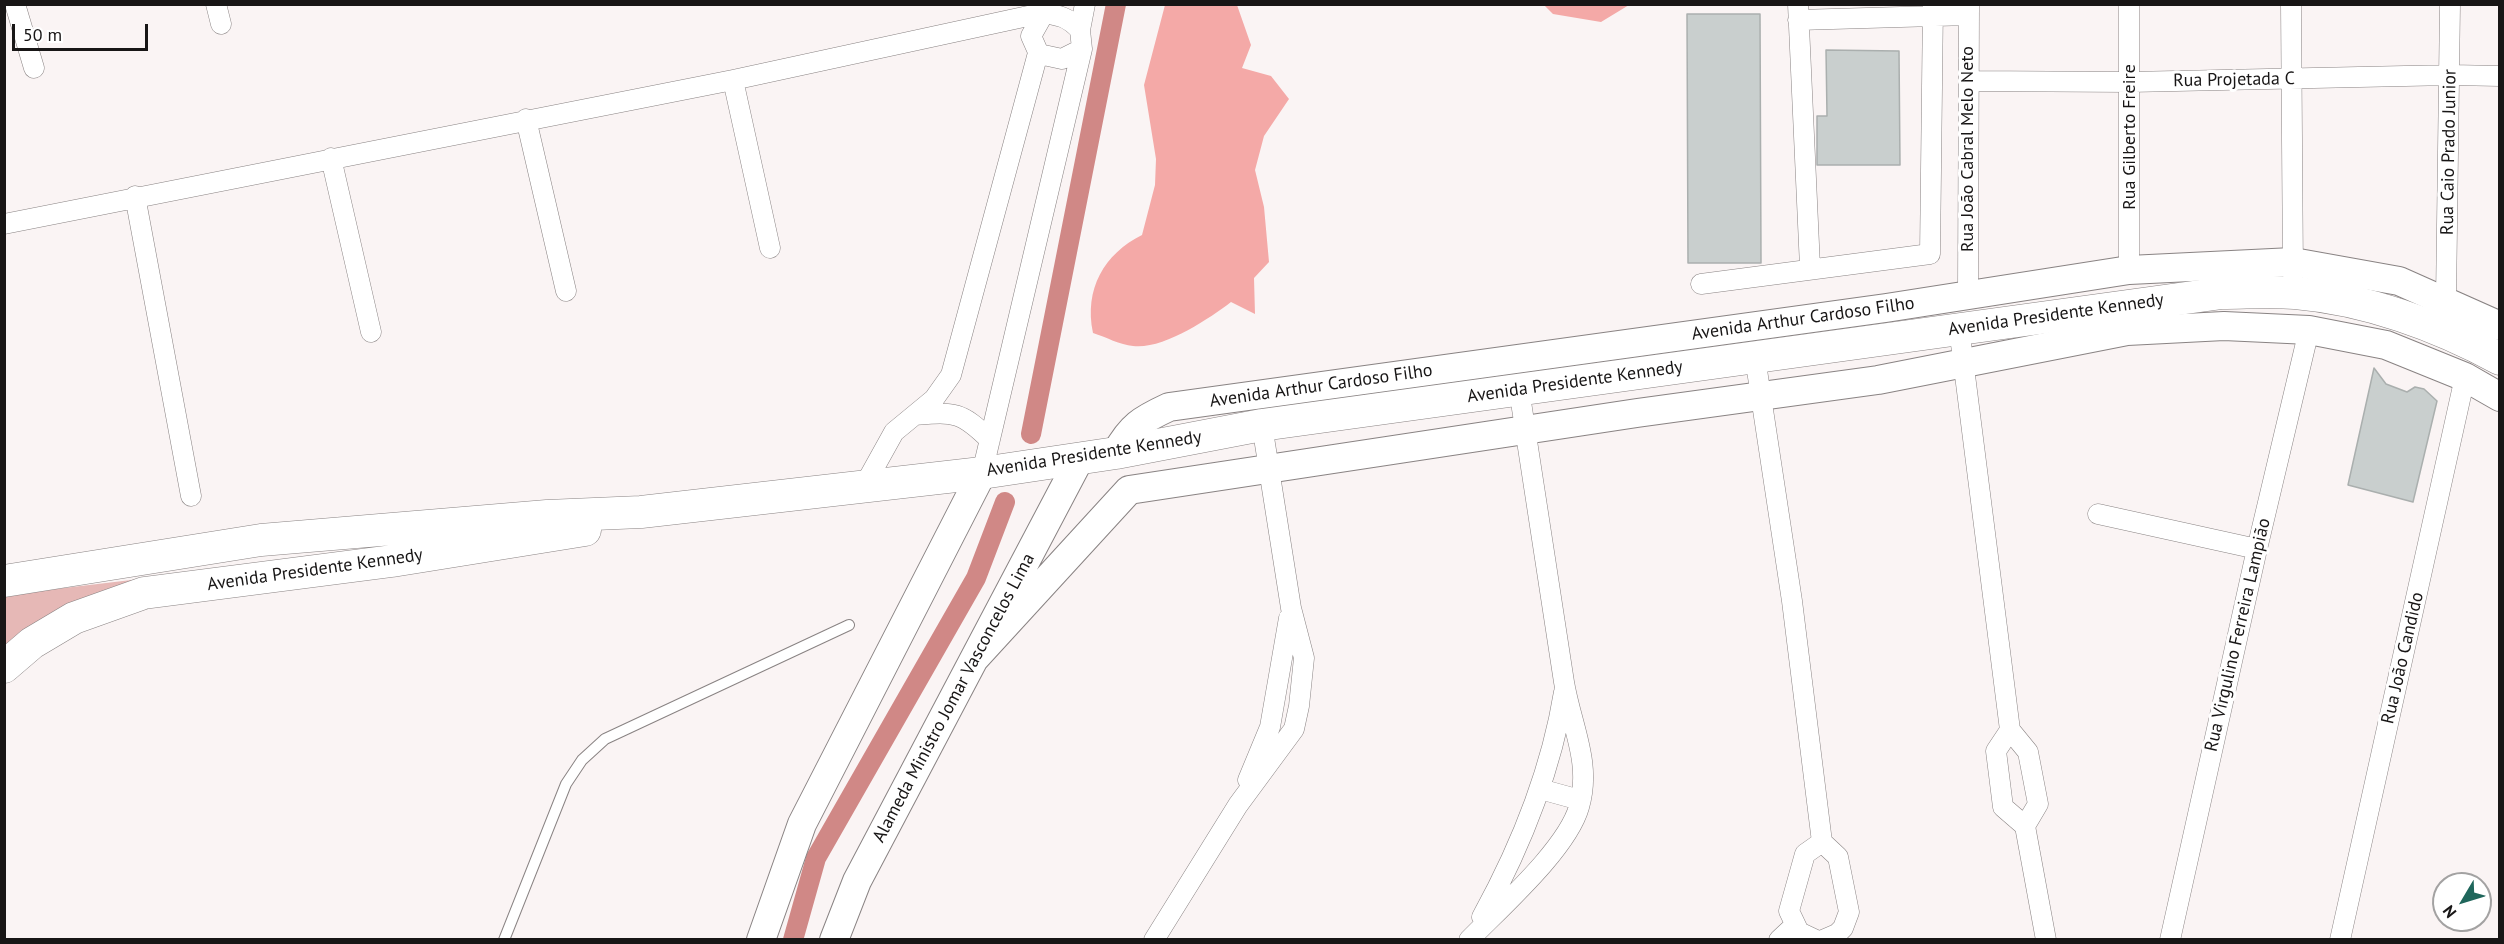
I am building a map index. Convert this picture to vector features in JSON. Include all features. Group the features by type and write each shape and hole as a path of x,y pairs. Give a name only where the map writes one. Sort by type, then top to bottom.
{"main road":[{"name":"Avenida Arthur Cardoso Filho","path":"1116,453 1128,432 1143,419 1169,407 1888,322 1968,294 2129,270 2399,281 2446,300 2499,326"},
{"name":"Avenida Presidente Kennedy","path":"4,581 261,540 547,516 641,512 982,473 1116,453 1262,425 1755,357 1888,322 1959,328 2222,293 2294,278 2348,300 2463,339 2499,359"},
{"name":"Avenida Presidente Kennedy","path":"975,657 1129,490 1526,430 1878,381 2127,332 2224,326 2309,330 2386,345 2465,377 2499,397"},
{"name":"Alameda Ministro Jomar Vasconcelos Lima","path":"834,939 857,881 1080,458"},
{"path":"761,939 802,824 982,473"},
{"name":"Avenida Presidente Kennedy","path":"4,668 32,643 74,618 144,593 392,561 552,537 590,529 641,512"}],"street":[{"path":"15,4 34,68"},
{"path":"216,4 221,24"},
{"path":"982,473 1081,43 1085,4"},
{"name":"Rua Gilberto Freire","path":"2129,4 2129,270"},
{"path":"2291,4 2294,278"},
{"name":"Rua Caio Prado Junior","path":"2446,300 2451,75 2450,4"},
{"path":"4,224 135,196 733,80 1001,22 1050,9 1071,21 1081,43"},
{"path":"864,486 894,432 934,399 951,375 1035,44 1050,9"},
{"path":"1810,267 1798,12 1969,10"},
{"name":"Rua João Cabral Melo Neto","path":"1968,294 1969,10"},
{"path":"1701,284 1810,267 1930,254 1933,11"},
{"path":"1001,22 1062,59 1081,43"},
{"name":"Rua Projetada C","path":"1969,81 2130,82 2499,76"},
{"path":"733,80 770,248"},
{"path":"526,119 566,291"},
{"path":"331,158 371,332"},
{"path":"135,196 191,496"},
{"path":"2018,288 2023,319"},
{"path":"1959,328 2010,730 2028,752 2038,804 2025,826"},
{"name":"Rua Virgulino Ferreira Lampião","path":"2170,939 2257,549 2309,330"},
{"path":"1755,357 1811,741 1822,842 1838,857 1849,912 1843,928 1825,939 1806,937 1794,926 1789,911 1805,855 1822,842"},
{"name":"Rua João Candido","path":"2340,939 2465,377"},
{"path":"1469,939 1562,840 1584,786 1580,743 1564,686 1519,389"},
{"path":"915,415 947,412 969,420 990,440"},
{"path":"1154,939 1238,805 1294,729 1299,706 1304,658 1291,608 1262,425"},
{"path":"2098,514 2257,549"},
{"path":"1469,939 1499,886 1525,830 1550,758 1564,686"},
{"path":"2010,730 1996,751 2003,807 2025,826 2046,939"},
{"path":"1540,789 1580,800"},
{"path":"1779,939 1794,926"}],"lane":[{"path":"504,939 566,784 582,760 597,746 605,739 849,625"}],"shaded area":[{"path":"1165,5 1237,5 1251,45 1242,68 1271,76 1289,99 1264,136 1255,170 1264,207 1269,262 1254,278 1255,314 1231,302 1185,332 1157,343 1133,346 1093,333 1092,302 1100,275 1107,263 1117,252 1142,235 1155,185 1156,159 1144,85"},
{"path":"1544,5 1629,5 1601,22 1553,14"},
{"path":"165,576 104,593 47,616 5,645 5,595"}],"building":[{"path":"1687,14 1760,14 1761,263 1688,263"},
{"path":"1826,50 1899,51 1900,165 1817,165 1817,116 1827,116"},
{"path":"2374,368 2386,384 2407,392 2415,387 2424,389 2437,401 2413,502 2348,485"}],"waterway":[{"path":"1031,434 1116,4"},
{"path":"793,940 816,858 976,578 1005,502"}]}
